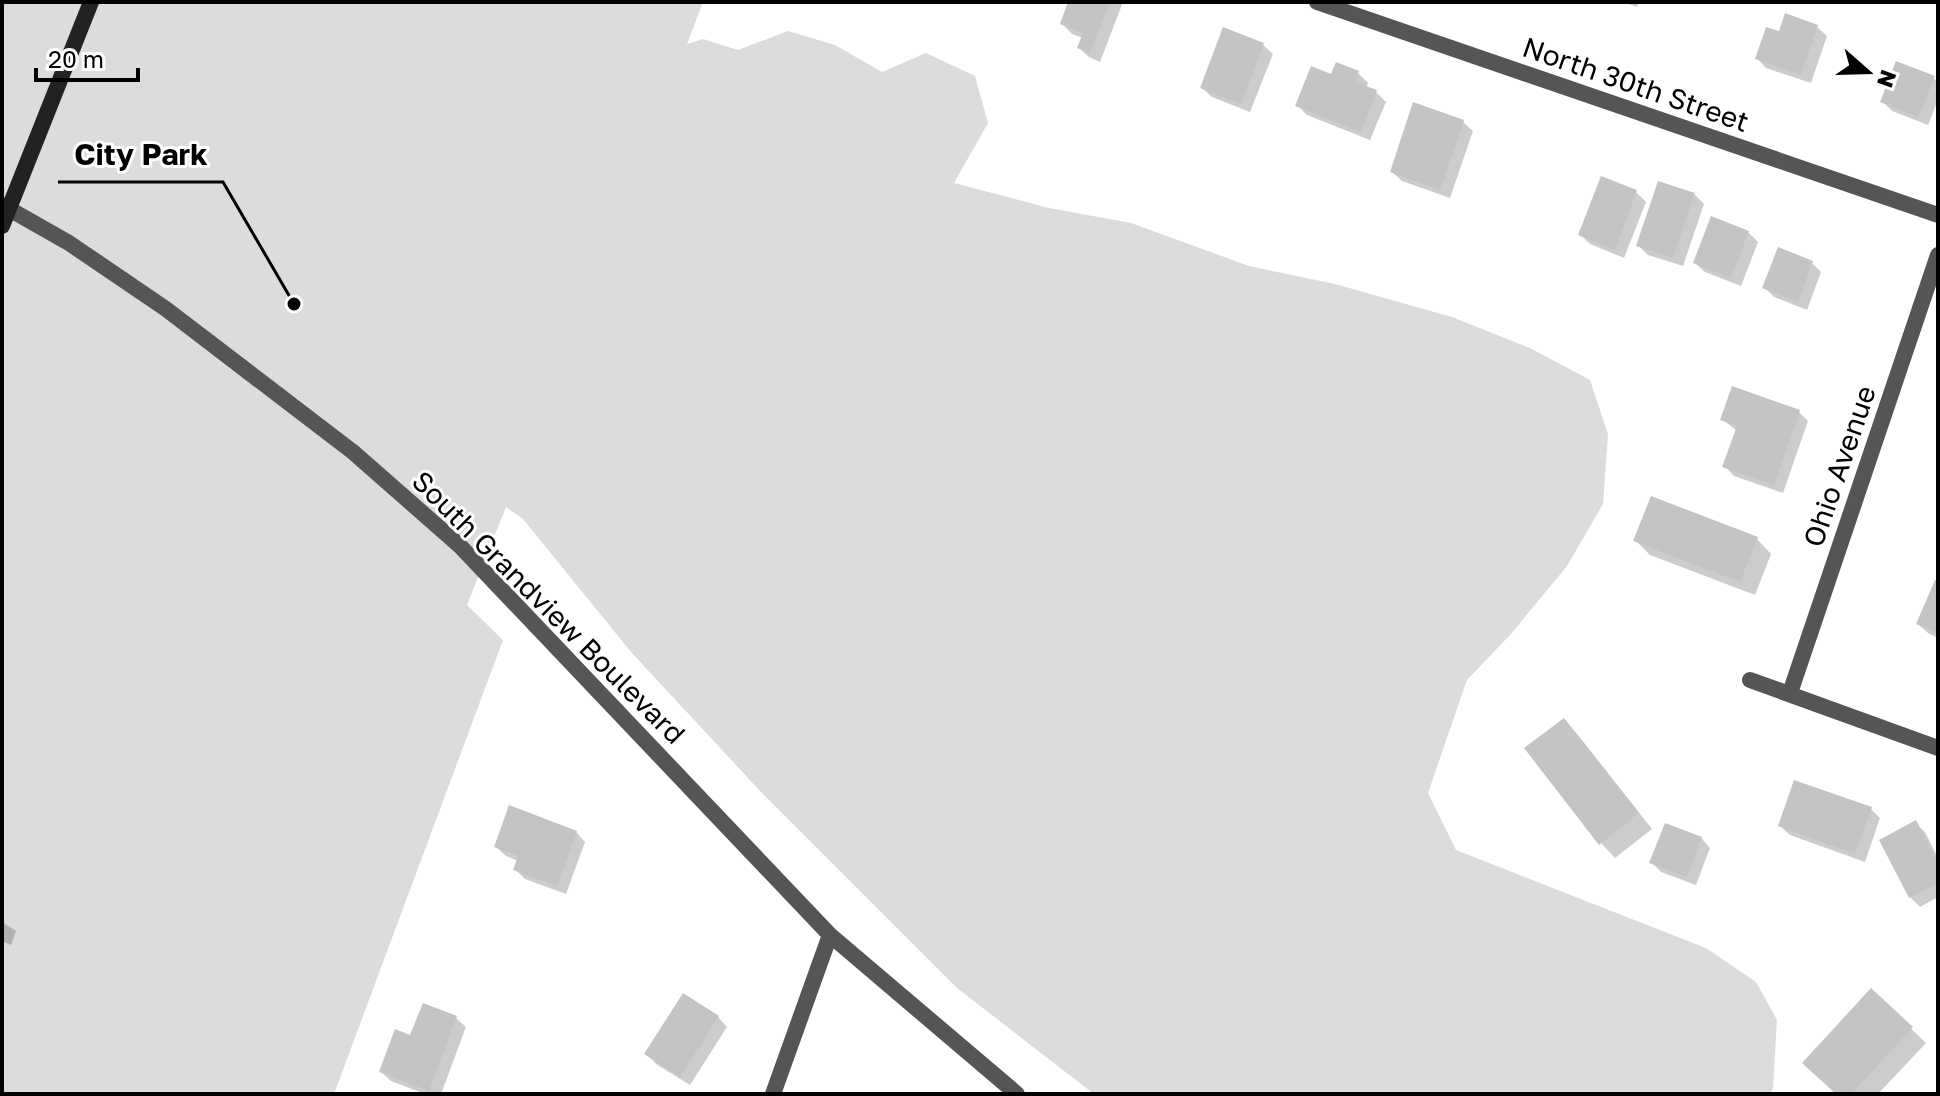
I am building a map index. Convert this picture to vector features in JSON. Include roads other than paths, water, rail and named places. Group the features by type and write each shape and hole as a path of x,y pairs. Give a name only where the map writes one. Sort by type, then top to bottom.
{"main road":[{"path":"2,226 5,207 91,2"}],"street":[{"name":"North 30th Street","path":"1317,2 1938,215"},
{"name":"South Grandview Boulevard","path":"5,207 69,243 166,309 377,472 496,582 830,935 1017,1094"},
{"name":"Ohio Avenue","path":"1790,693 1938,255"},
{"path":"1750,680 1938,748"},
{"path":"773,1094 830,935"}],"place":[{"name":"City Park","path":"294,304"}]}
